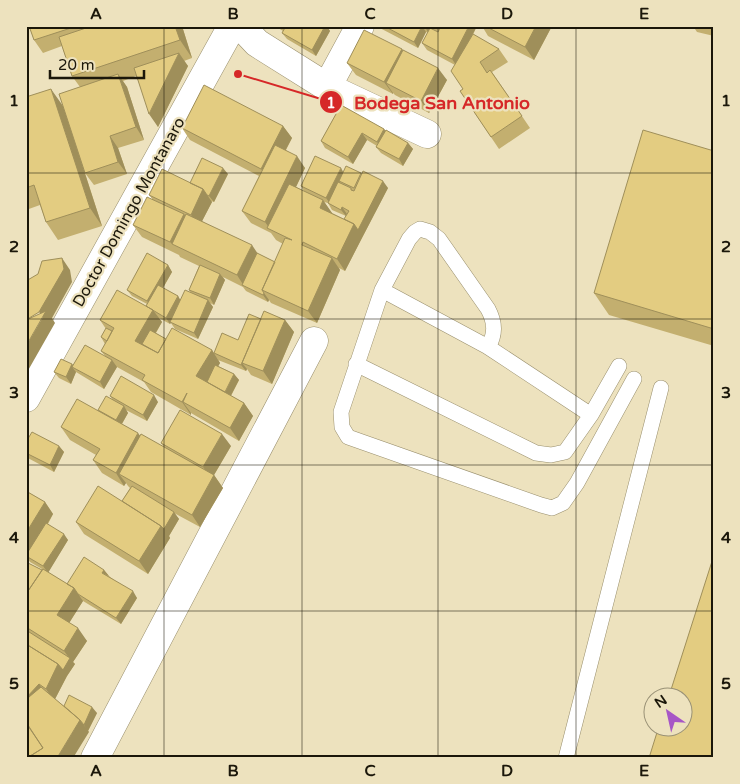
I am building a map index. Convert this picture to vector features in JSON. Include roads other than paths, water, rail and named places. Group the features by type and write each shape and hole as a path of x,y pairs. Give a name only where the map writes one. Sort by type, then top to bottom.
{"street":[{"name":"Doctor Domingo Montanaro","path":"26,398 232,26"},
{"path":"242,26 257,43 327,87 427,134"},
{"path":"327,87 360,26"},
{"path":"95,758 314,341"}],"lane":[{"path":"488,347 493,340 493,318 439,239 430,232 420,229 415,232 409,239 382,290 356,364 341,412 342,426 348,437 552,508 563,503 577,483 634,378"},
{"path":"382,290 488,347 591,415"},
{"path":"356,364 536,454 551,455 566,452 591,415 619,366"},
{"path":"566,758 661,388"}],"place":[{"name":"Bodega San Antonio","path":"238,74"}]}
